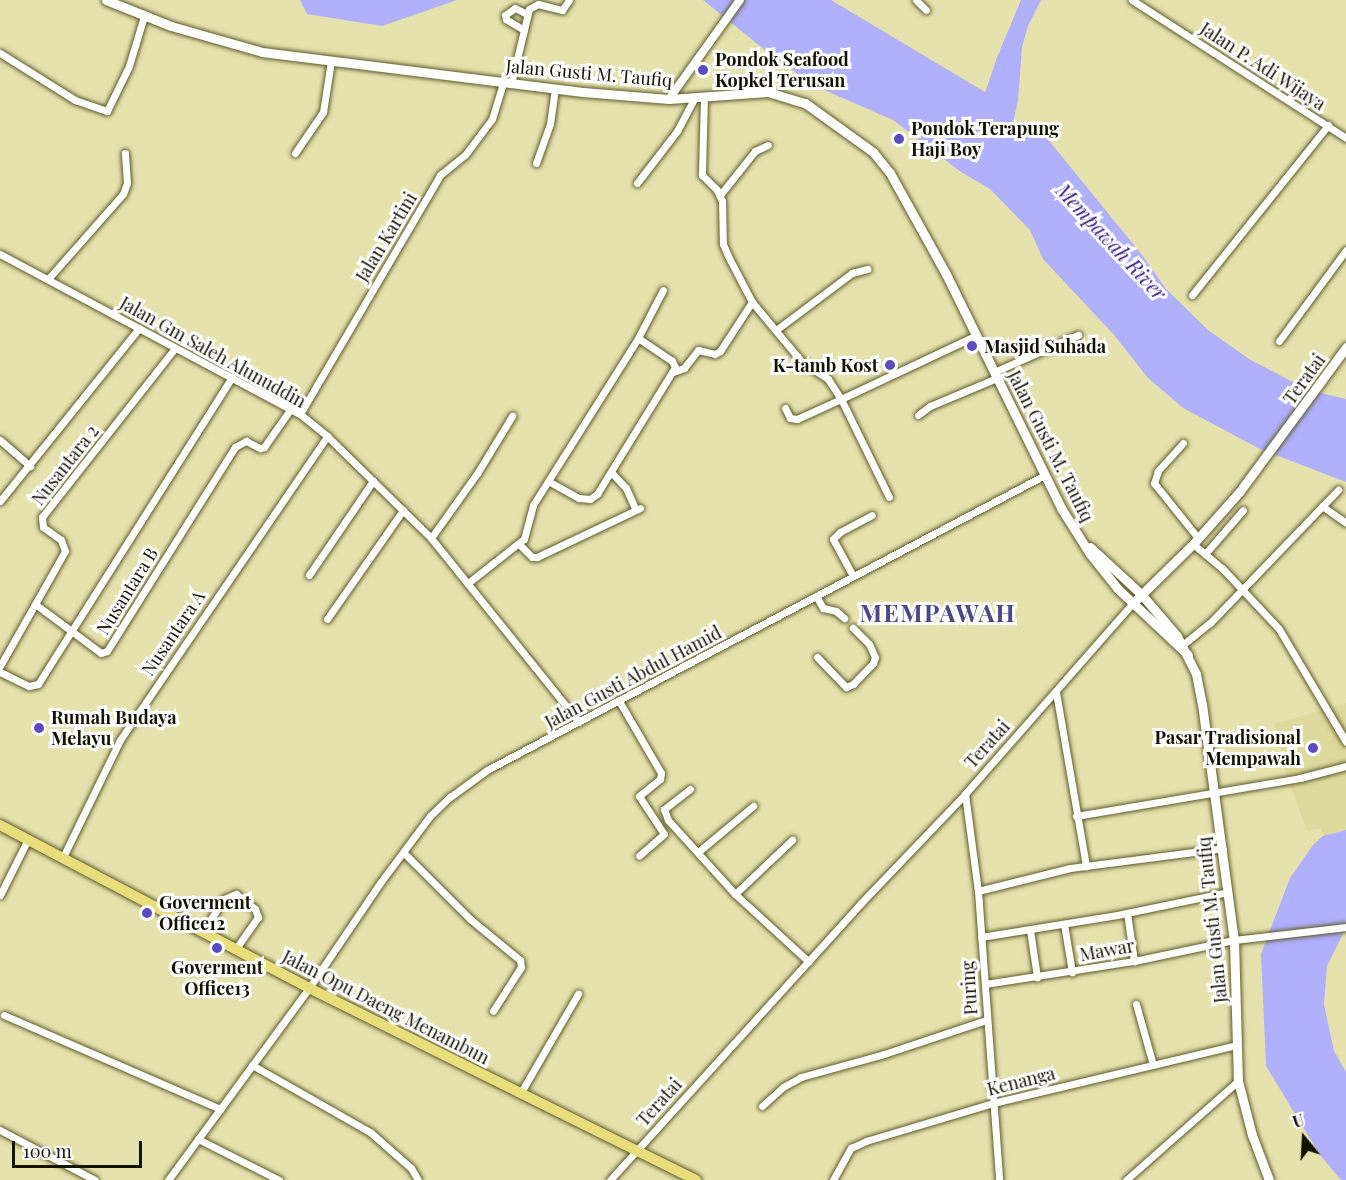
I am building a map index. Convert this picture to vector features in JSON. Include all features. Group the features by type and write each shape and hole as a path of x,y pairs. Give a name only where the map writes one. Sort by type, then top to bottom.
{"highway":[{"name":"Jalan Opu Daeng Menambun","path":"0,825 309,988 692,1179"}],"main road":[{"name":"Jalan Gusti M. Taufiq","path":"106,0 144,16 241,46 331,61 555,89 669,99 768,92 805,103 873,152 899,187 995,375 1043,476 1081,539 1132,604 1184,649"},
{"name":"Teratai","path":"1132,604 1195,541 1273,449 1346,348"},
{"name":"Jalan Gusti M. Taufiq","path":"1081,539 1141,594 1184,649 1196,674 1223,848 1234,940 1238,1081 1252,1135 1269,1180"}],"street":[{"path":"524,30 506,19 505,15 515,8 527,14 529,9 538,4 562,10 569,0"},
{"path":"669,99 740,0"},
{"path":"916,0 926,10"},
{"name":"Jalan P. Adi Wijaya","path":"1132,0 1346,138"},
{"name":"Jalan Kartini","path":"300,414 328,369 340,341 440,175 465,155 492,119 507,83 527,14"},
{"path":"0,53 75,100 107,111 129,66 144,16"},
{"path":"295,153 323,112 331,61"},
{"path":"536,163 550,124 555,89"},
{"path":"637,183 677,131 699,96"},
{"path":"699,96 702,175 720,195 723,244 752,302 802,362 828,379 841,399 889,497"},
{"path":"1192,295 1328,126"},
{"path":"720,195 755,151 768,145"},
{"path":"48,279 123,194 127,183 125,153"},
{"path":"1279,341 1346,250"},
{"name":"Jalan Gm Saleh Alunuddin","path":"0,254 300,414 327,436 431,538 579,722"},
{"path":"776,330 852,273 867,269"},
{"path":"468,583 519,544 526,534 533,505 638,338 663,290"},
{"path":"674,372 684,368 698,350 715,354 720,351 752,302"},
{"path":"0,501 139,328"},
{"path":"918,415 930,406 1078,335"},
{"path":"785,408 790,418 796,419 975,336"},
{"path":"548,481 584,500 597,494 674,372 672,361 638,338"},
{"name":"Nusantara 2","path":"0,666 65,551 61,540 42,526 42,517 175,348"},
{"name":"Nusantara B","path":"232,377 72,631 101,653 107,651 235,447 246,441 260,448 264,447 290,410"},
{"path":"431,538 478,472 512,416"},
{"name":"Nusantara A","path":"63,857 120,740 327,436"},
{"path":"0,440 30,466"},
{"path":"1183,443 1158,471 1154,483 1205,554 1280,629 1346,742"},
{"path":"519,544 532,557 537,557 638,509 626,488 611,472"},
{"name":"Jalan Gusti Abdul Hamid","path":"168,1180 309,988 380,883 405,854 430,816 468,783 1043,476"},
{"path":"309,575 373,481"},
{"path":"1184,649 1338,490"},
{"path":"1322,506 1346,523"},
{"path":"327,619 403,510"},
{"path":"1205,554 1243,510"},
{"path":"853,576 833,539 840,532 872,515"},
{"path":"816,596 823,608 836,611 844,618"},
{"path":"0,672 29,686 35,686 72,631 35,604"},
{"name":"Teratai","path":"610,1180 965,794 1132,604"},
{"path":"817,657 846,687 854,684 873,663 875,657 873,650 853,628"},
{"path":"1056,692 1086,866"},
{"path":"619,701 661,773 660,779 639,796 663,831 663,837 639,856"},
{"path":"1076,816 1300,778 1346,766"},
{"path":"690,789 664,812 735,894 809,962"},
{"name":"Puring","path":"965,794 978,891 999,1180"},
{"path":"698,852 753,806"},
{"path":"0,895 28,839"},
{"path":"735,894 792,840"},
{"path":"978,891 1086,866 1223,848"},
{"path":"405,854 470,919 520,960 521,966 493,1011"},
{"path":"981,938 1127,913 1228,892"},
{"path":"203,931 224,898 236,894 255,909 258,918 236,948"},
{"path":"1127,913 1134,961"},
{"path":"1064,924 1072,972"},
{"name":"Mawar","path":"985,984 1072,972 1234,940 1346,927"},
{"path":"1030,930 1037,977"},
{"path":"520,1094 579,994"},
{"path":"1136,1004 1153,1065"},
{"path":"4,1015 220,1109"},
{"path":"762,1106 783,1087 801,1077 884,1054 986,1020"},
{"name":"Kenanga","path":"833,1180 844,1157 857,1144 993,1103 1238,1045"},
{"path":"252,1065 370,1132 411,1168 418,1180"},
{"path":"1126,1180 1238,1081"},
{"path":"0,1130 95,1180"},
{"path":"198,1139 279,1180"}],"shaded area":[{"name":"Pasar Tradisional Mempawah","path":"1346,703 1346,830 1323,836 1321,828 1307,831 1286,773 1274,724"}],"water":[{"path":"300,0 457,0 382,26 307,14"},
{"name":"Mempawah River","path":"703,0 831,0 995,98 999,84 1000,50 1021,0 1041,0 1028,26 1022,47 1018,101 1011,132 1015,137 1033,121 1142,255 1166,289 1208,330 1249,359 1308,390 1346,399 1346,482 1260,449 1183,408 1147,377 1115,336 1043,259 1030,230 990,189 961,172 893,120 815,86 771,55"},
{"path":"1346,830 1346,921 1343,934 1327,966 1324,1004 1334,1051 1346,1072 1346,1180 1341,1180 1320,1155 1266,1066 1261,954 1290,878 1313,845 1323,836"}],"waterway":[{"path":"985,115 1004,58"}],"place":[{"name":"Pondok Seafood Kopkel Terusan","path":"703,70"},
{"name":"Pondok Terapung Haji Boy","path":"899,139"},
{"name":"Masjid Suhada","path":"972,346"},
{"name":"K-tamb Kost","path":"890,365"},
{"name":"Rumah Budaya Melayu","path":"39,728"},
{"name":"Pasar Tradisional Mempawah","path":"1313,748"},
{"name":"Goverment Office12","path":"147,913"},
{"name":"Goverment Office13","path":"217,948"}],"district":[{"name":"MEMPAWAH","path":"938,613"}]}
